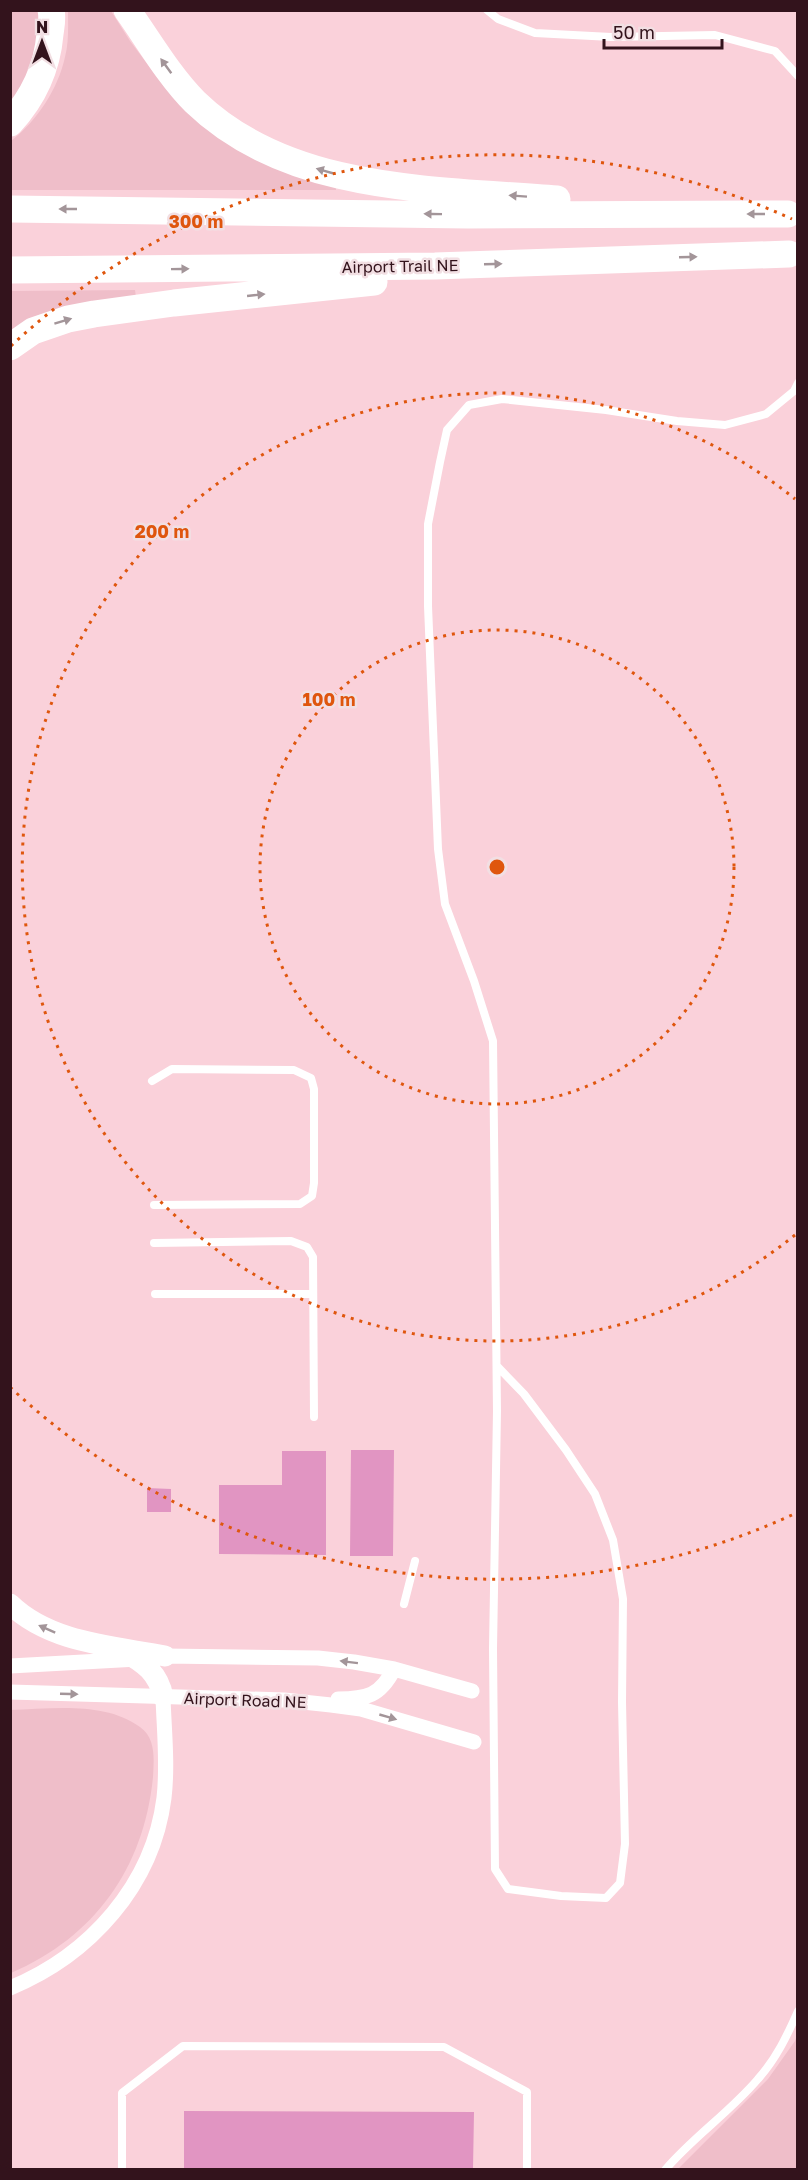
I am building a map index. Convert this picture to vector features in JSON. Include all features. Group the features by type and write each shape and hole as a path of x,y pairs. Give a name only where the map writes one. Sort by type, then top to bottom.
{"highway":[{"path":"10,123 25,107 40,82 48,53 51,10"},
{"path":"127,10 195,102 224,125 256,145 296,163 352,178 415,188 723,214"},
{"path":"10,209 468,215 788,214"},
{"name":"Airport Trail NE","path":"10,270 435,266 789,254"},
{"path":"10,347 33,331 68,319 94,314 174,303 414,278 435,266"}],"main road":[{"path":"10,1604 32,1622 48,1630 122,1651 138,1659 150,1668 158,1680 163,1697"},
{"path":"90,1641 165,1656"}],"street":[{"path":"10,1666 165,1656 318,1658 394,1669 472,1691"},
{"path":"284,1700 367,1697 381,1690 394,1669"},
{"name":"Airport Road NE","path":"10,1692 284,1700 361,1709 474,1742"},
{"path":"10,1988 48,1970 76,1951 116,1910 143,1867 160,1817 164,1796 163,1697"}],"lane":[{"path":"487,10 498,19 535,33 611,37 715,35 775,51 798,76"},
{"path":"497,1366 524,1395 567,1450 595,1494 613,1540 623,1599 622,1702 625,1844 620,1883 606,1898 561,1896 508,1888 495,1869 494,1649 497,1366 494,1041 445,904 438,849 433,748 428,606 428,524 447,430 468,405 502,399 606,410 677,421 725,424 766,414 794,391 798,383"},
{"path":"152,1081 172,1069 294,1070 311,1078 314,1089 312,1196 300,1204 154,1205"},
{"path":"154,1243 291,1241 307,1247 313,1257 314,1417"},
{"path":"154,1294 313,1294"},
{"path":"404,1604 415,1561"},
{"path":"665,2169 758,2079 785,2041 798,2011"},
{"path":"122,2169 122,2092 183,2046 444,2047 527,2092 527,2169"}],"shaded area":[{"path":"68,10 111,11 130,41 167,90 336,183 336,190 11,190 11,141 38,114 57,81 67,46"},
{"path":"11,11 797,11 797,2169 11,2169"},
{"path":"11,11 39,11 37,48 27,77 11,103"},
{"path":"135,290 136,297 11,334 11,291"},
{"path":"77,1708 110,1713 126,1719 145,1732 153,1749 154,1763 148,1810 139,1841 126,1870 110,1896 67,1940 41,1958 11,1973 10,1710"},
{"path":"797,2035 797,2169 678,2169 768,2079"}],"building":[{"path":"351,1450 394,1450 393,1556 350,1556"},
{"path":"282,1451 326,1451 326,1555 219,1554 219,1485 282,1485"},
{"path":"147,1488 171,1489 171,1512 147,1512"},
{"path":"184,2111 474,2112 473,2169 184,2169"}]}
